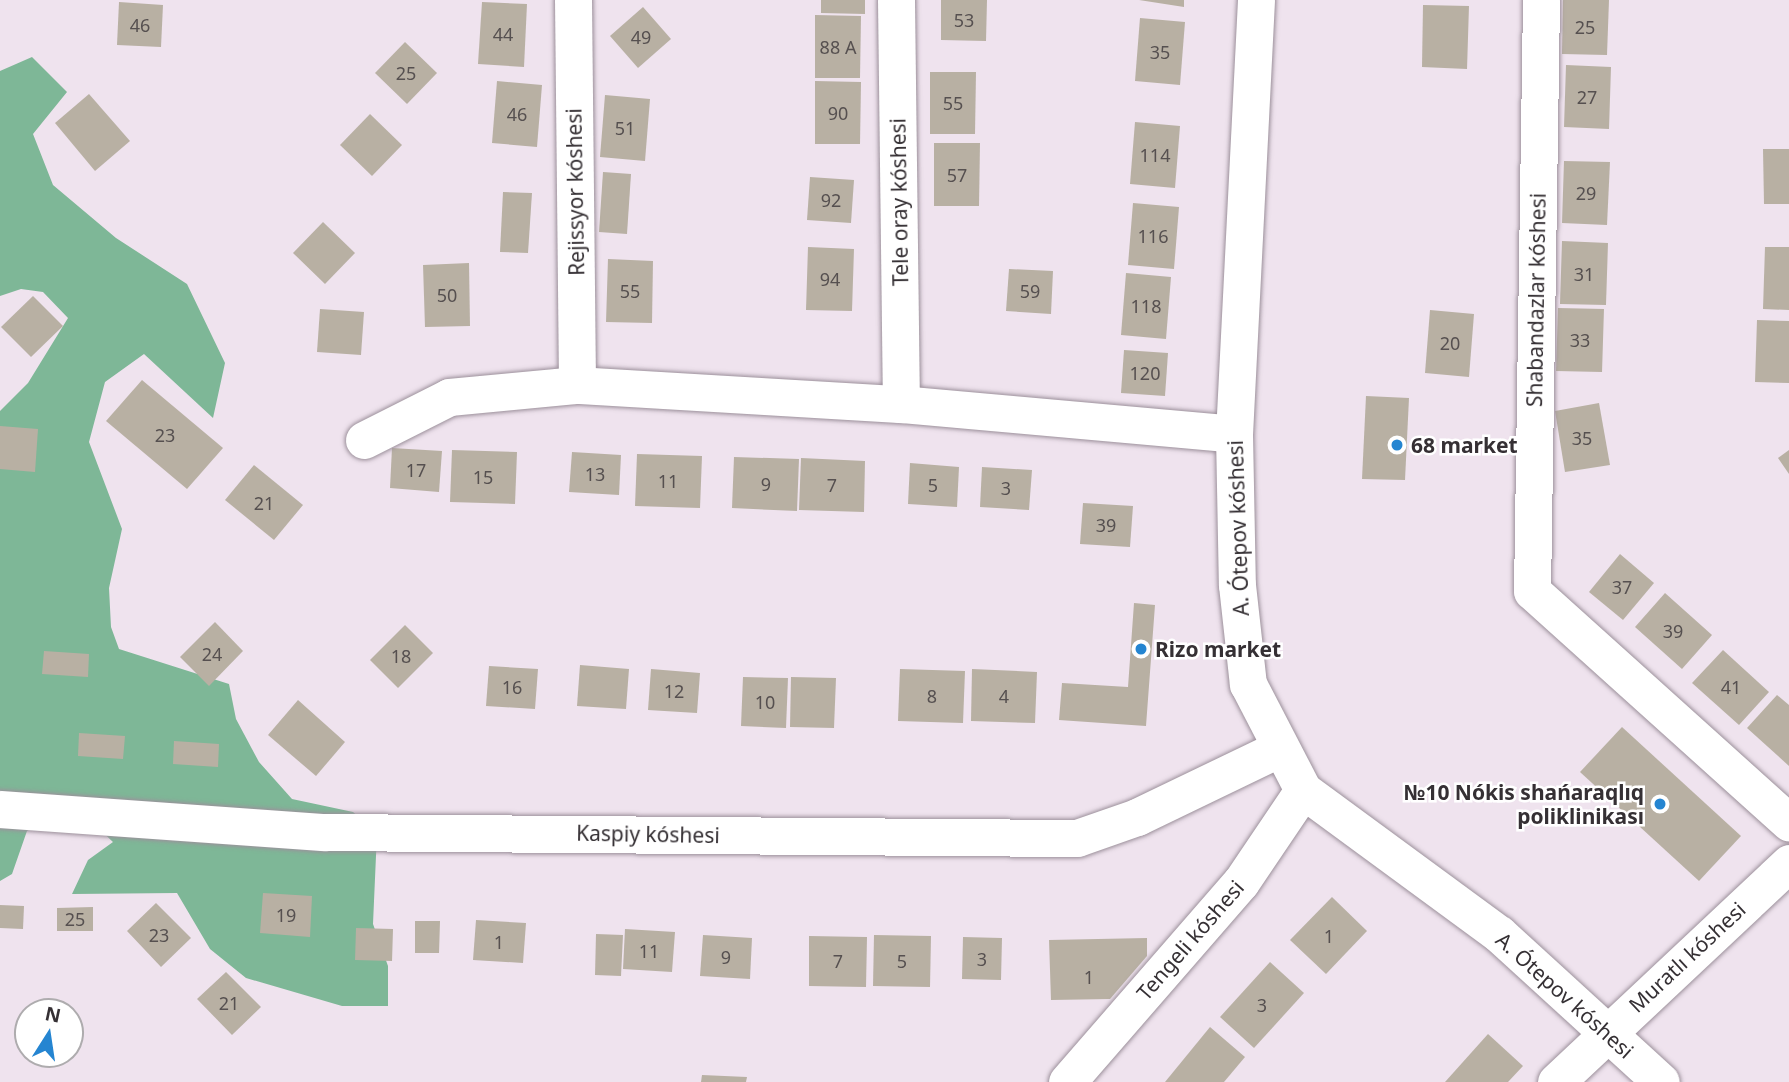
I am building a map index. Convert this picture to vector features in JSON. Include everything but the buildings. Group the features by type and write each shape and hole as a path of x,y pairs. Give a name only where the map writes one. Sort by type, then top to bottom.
{"street":[{"name":"Rejissyor kóshesi","path":"573,0 577,385"},
{"name":"Tele oray kóshesi","path":"896,0 901,404"},
{"name":"A. Ótepov kóshesi","path":"1256,0 1234,434 1237,585 1248,684 1278,749 1303,790 1499,934 1661,1082"},
{"name":"Shabandazlar kóshesi","path":"1541,0 1532,591 1789,822"},
{"path":"364,440 449,397 577,385 901,404 1234,434"},
{"name":"Kaspiy kóshesi","path":"0,808 324,832 1077,838 1137,817 1278,749"},
{"name":"Tengeli kóshesi","path":"1067,1082 1241,881 1303,790"},
{"name":"Muratlı kóshesi","path":"1556,1082 1788,865"}],"green space":[{"path":"32,57 67,92 33,134 53,185 116,238 187,284 225,363 213,418 144,354 105,382 89,442 122,529 109,588 111,627 119,649 229,684 236,719 259,762 292,799 353,812 377,833 373,924 388,966 388,1006 342,1006 246,978 210,949 177,893 72,894 88,860 113,842 73,804 27,831 12,874 0,881 0,411 28,383 68,318 43,292 21,289 0,296 0,71"}],"place":[{"name":"68 market","path":"1397,445"},
{"name":"Rizo market","path":"1141,649"},
{"name":"№10 Nókis shańaraqlıq poliklinikası","path":"1660,804"}]}
